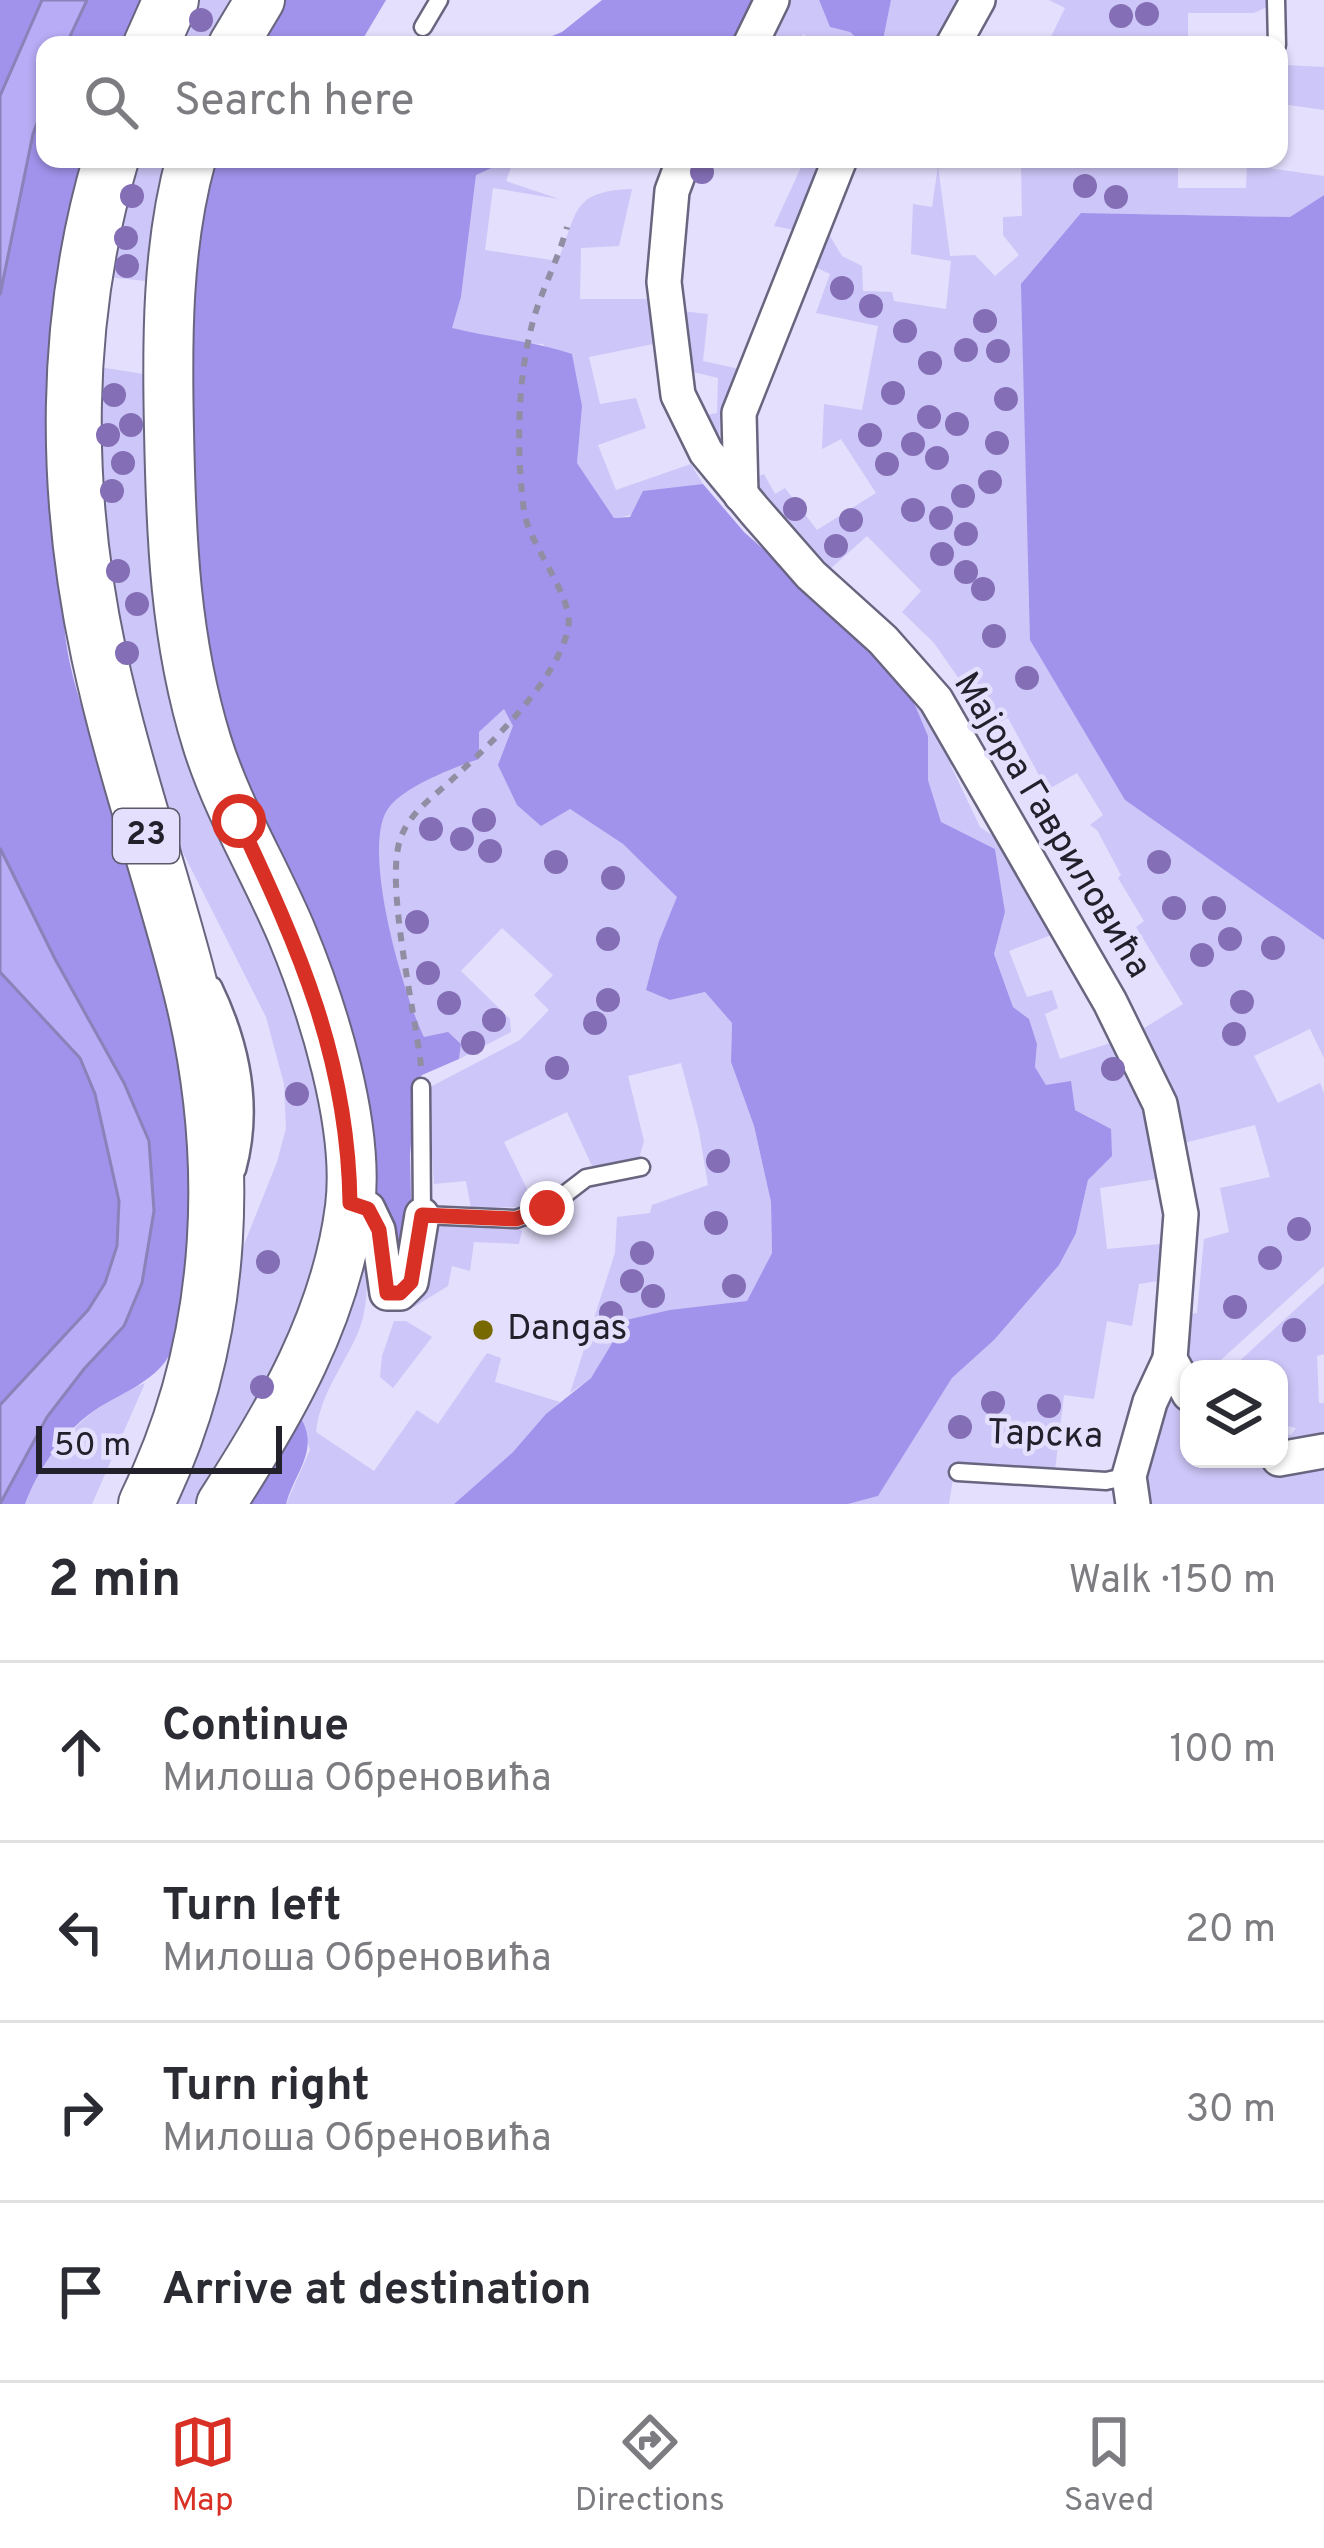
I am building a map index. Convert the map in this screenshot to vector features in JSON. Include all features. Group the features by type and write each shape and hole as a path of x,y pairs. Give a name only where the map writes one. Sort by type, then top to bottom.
{"main road":[{"path":"155,36 171,0"},
{"name":"23","path":"109,168 92,236 77,339 73,438 79,523 99,652 187,971 205,1054 215,1124 219,1215 200,1346 181,1417 146,1504"}],"street":[{"path":"238,36 260,0"},
{"path":"754,36 772,0"},
{"path":"958,36 978,0"},
{"path":"189,168 172,268 168,351 172,560 182,646 210,751 292,934 329,1037 346,1129 350,1203 331,1292 292,1388 221,1504"},
{"name":"Мајора Гавриловића","path":"681,168 672,191 664,282 678,395 706,452 741,495 811,575 883,640 936,700 1110,1002 1160,1104 1181,1214 1170,1358"},
{"path":"741,495 739,413 837,168"},
{"path":"350,1203 368,1209 379,1230 387,1293 400,1293 411,1282 422,1215"},
{"path":"1170,1358 1180,1377"},
{"name":"Тарска","path":"1131,1490 1150,1402 1170,1358"},
{"path":"1288,1457 1324,1450"}],"lane":[{"path":"423,27 439,0"},
{"path":"1276,0 1277,36"},
{"path":"422,1087 422,1215 516,1219 547,1208 586,1178 641,1167"},
{"name":"Тарска","path":"958,1472 1106,1481 1131,1490"}],"path":[{"path":"422,1087 395,877 400,838 419,809 526,703 568,629 564,605 525,518 521,429 532,325 557,265 566,227"}],"shaded area":[{"path":"0,0 42,0 0,96"},
{"path":"42,0 87,0 70,36 36,36 36,126 0,295 0,96"},
{"path":"87,0 145,0 130,36 70,36"},
{"path":"199,0 238,0 218,36 182,36"},
{"path":"282,0 386,0 365,36 259,36"},
{"path":"602,0 755,0 736,36 552,36"},
{"path":"784,0 819,0 830,27 855,36 803,34 766,36"},
{"path":"819,0 891,0 884,36 855,36 830,27"},
{"path":"891,0 957,0 939,36 884,36"},
{"path":"1049,0 1267,0 1267,7 1254,13 1188,13 1188,36 1051,36 1065,8"},
{"path":"1288,65 1324,67 1324,110 1288,105"},
{"path":"36,126 36,168 87,168 63,617 78,696 166,987 191,1129 194,1200 189,1272 169,1356 150,1377 87,1416 68,1434 25,1504 0,1504 47,1417 124,1326 142,1283 154,1211 149,1141 124,1083 0,848 0,295"},
{"path":"134,168 172,168 155,282 108,277"},
{"path":"207,168 491,168 476,175 461,297 452,328 572,354 582,406 577,463 614,518 630,517 643,491 703,484 744,532 866,641 909,691 928,736 928,780 941,822 995,849 1005,912 994,954 1013,1007 1029,1019 1037,1044 1035,1067 1046,1085 1071,1081 1075,1110 1111,1129 1112,1156 1088,1180 1076,1233 1059,1265 994,1340 952,1378 878,1496 848,1504 454,1504 513,1452 546,1414 591,1378 626,1320 747,1301 772,1253 771,1202 754,1126 731,1062 732,1023 705,992 670,1000 646,990 677,897 623,844 570,809 541,826 517,805 498,765 513,726 504,709 479,732 479,759 408,791 390,806 381,825 381,884 415,1017 424,1037 448,1032 461,1044 459,1059 416,1081 410,1155 412,1239 395,1264 369,1168 227,745 190,558 190,272"},
{"path":"511,168 506,181 559,199 493,188 485,250 558,261 574,217 587,200 632,189 619,246 581,248 580,299 653,299 658,343 589,357 600,404 636,398 646,428 598,445 616,490 691,464 703,484 614,518 577,463 581,406 543,344 451,329 461,297 476,174"},
{"path":"801,168 828,168 800,231 774,226"},
{"path":"938,168 950,256 975,255 995,276 1019,255 1003,235 1003,217 1022,216 1021,168 1178,168 1178,188 1246,188 1247,168 1324,176 1324,195 1290,217 1081,213 1125,800 1324,940 1324,1058 1310,1029 1254,1056 1278,1103 1320,1083 1324,1093 1324,1266 1221,1360 1185,1360 1182,1316 1197,1313 1204,1239 1229,1232 1220,1188 1270,1177 1255,1125 1184,1143 1141,1030 1183,1004 1136,927 1144,921 1097,830 1090,825 1103,815 1077,773 1047,790 1008,718 992,726 934,643 902,612 921,591 867,536 829,570 746,482 764,474 775,494 785,488 817,530 876,493 841,439 822,449 824,404 862,410 878,326 816,313 830,274 811,265 825,228 842,256 862,266 863,291 892,292 894,301 946,309 951,261 911,254 913,204 932,207"},
{"path":"1324,195 1324,940 1125,800 1030,640 1021,284 1081,213 1290,217"},
{"path":"681,311 708,314 703,361 744,370 720,419 719,445 694,417 717,413 718,378 685,370"},
{"path":"99,367 150,375 275,942 311,1043 327,1130 324,1243 276,1381 199,1504 167,1504 243,1247 277,1162 286,1128 284,1084 266,1017 171,829 130,696 102,509"},
{"path":"909,691 952,748 951,766 980,827 999,840 1054,934 1009,951 1027,997 1052,990 1058,1008 1045,1014 1060,1059 1120,1040 1147,1100 1163,1178 1100,1188 1107,1249 1172,1243 1170,1279 1139,1284 1132,1326 1107,1321 1094,1399 1064,1395 1055,1470 955,1466 949,1504 848,1504 878,1496 952,1378 994,1340 1076,1233 1088,1180 1091,1118 1046,1085 1035,1067 1037,1044 1029,1019 1013,1007 994,954 1005,912 995,849 941,823 928,780 928,736"},
{"path":"504,709 570,809 623,844 678,897 659,941 670,1000 705,992 732,1023 731,1062 754,1126 771,1202 772,1253 747,1301 626,1320 591,1378 570,1393 615,1253 617,1217 650,1213 652,1205 708,1185 681,1063 628,1076 644,1141 639,1159 593,1168 567,1112 504,1142 533,1201 518,1207 471,1208 466,1181 434,1184 428,1092 520,1040 549,1010 534,995 553,975 502,928 461,971 510,1019 511,1032 459,1059 461,1044 424,1038 387,920 381,885 381,825 389,806 407,791 479,759 479,732"},
{"path":"0,848 124,1083 149,1141 154,1211 142,1283 124,1326 47,1417 0,1504 0,1405 88,1310 105,1283 117,1246 119,1201 95,1094 80,1058 0,972"},
{"path":"0,972 80,1058 95,1094 119,1201 117,1246 105,1283 88,1310 0,1405"},
{"path":"433,1222 517,1226 522,1231 519,1244 474,1242 470,1271 452,1266 448,1286 414,1307 411,1302"},
{"path":"367,1249 361,1325 327,1394 316,1432 374,1471 417,1410 438,1424 487,1353 501,1358 495,1382 560,1402 454,1504 286,1504 310,1450 298,1414"},
{"path":"1324,1283 1324,1354 1317,1356 1324,1443 1288,1449 1288,1434 1296,1428 1288,1426 1288,1360 1241,1360"},
{"path":"394,1321 406,1321 432,1337 393,1388 380,1377"},
{"path":"145,1383 92,1504 25,1504 45,1464 72,1430 106,1403"},
{"path":"1167,1391 1180,1400 1180,1468 1291,1468 1324,1460 1324,1504 1141,1504 1140,1474"},
{"path":"298,1414 305,1426 307,1449 286,1504 242,1504"}],"place":[{"name":"Dangas","path":"483,1330"}],"route":[{"path":"239,821 292,934 329,1037 346,1129 350,1203 368,1209 379,1230 380,1267 387,1293 400,1293 411,1282 422,1215 516,1219 547,1208"}]}
